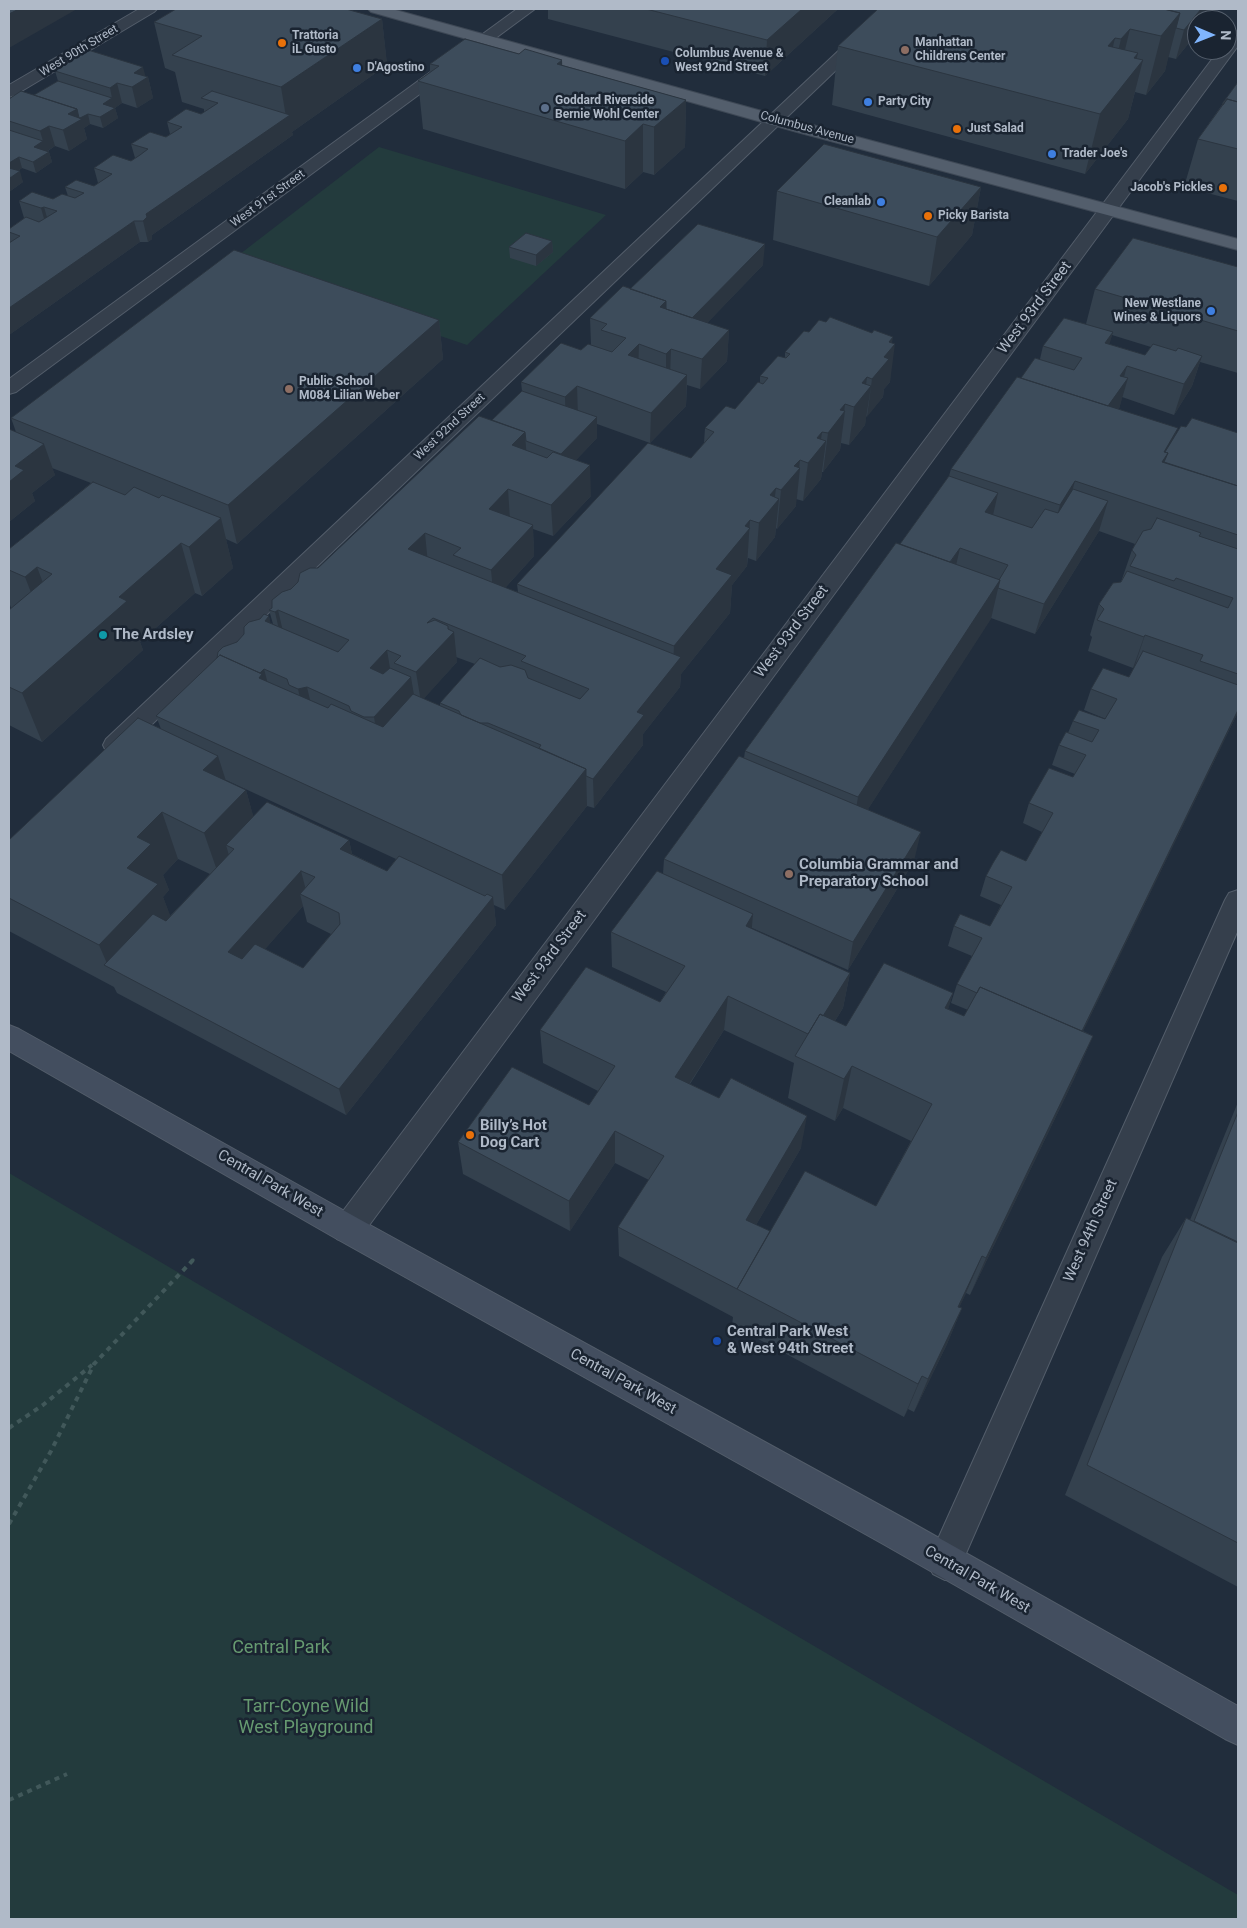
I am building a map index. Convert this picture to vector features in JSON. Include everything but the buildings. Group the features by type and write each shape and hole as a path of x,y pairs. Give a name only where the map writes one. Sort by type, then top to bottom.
{"main road":[{"name":"Columbus Avenue","path":"376,9 775,120 1109,208 1238,245"},
{"name":"Central Park West","path":"9,1037 348,1229 895,1532 1238,1726"}],"street":[{"name":"West 90th Street","path":"9,92 149,9"},
{"name":"West 91st Street","path":"9,388 527,9"},
{"name":"West 92nd Street","path":"103,756 892,9"},
{"name":"West 93rd Street","path":"348,1229 1238,36"},
{"name":"West 94th Street","path":"945,1562 1238,900"}],"path":[{"path":"9,1428 43,1405 94,1364 194,1259"},
{"path":"9,1524 51,1451 94,1364"},
{"path":"9,1800 67,1774"}],"green space":[{"path":"379,147 606,215 467,345 227,264"},
{"name":"Central Park","path":"9,1173 1238,1895 1238,1919 9,1919"}],"place":[{"name":"Trattoria iL Gusto","path":"282,43"},
{"name":"Manhattan Childrens Center","path":"905,50"},
{"name":"Columbus Avenue & West 92nd Street","path":"665,61"},
{"name":"D'Agostino","path":"357,68"},
{"name":"Party City","path":"868,102"},
{"name":"Goddard Riverside Bernie Wohl Center","path":"545,108"},
{"name":"Just Salad","path":"957,129"},
{"name":"Trader Joe's","path":"1052,154"},
{"name":"Jacob's Pickles","path":"1223,188"},
{"name":"Cleanlab","path":"881,202"},
{"name":"Picky Barista","path":"928,216"},
{"name":"New Westlane Wines & Liquors","path":"1211,311"},
{"name":"Public School M084 Lilian Weber","path":"289,389"},
{"name":"The Ardsley","path":"103,635"},
{"name":"Columbia Grammar and Preparatory School","path":"789,874"},
{"name":"Billy’s Hot Dog Cart","path":"470,1135"},
{"name":"Central Park West & West 94th Street","path":"717,1341"}],"park label":[{"name":"Tarr-Coyne Wild West Playground","path":"306,1717"}]}
